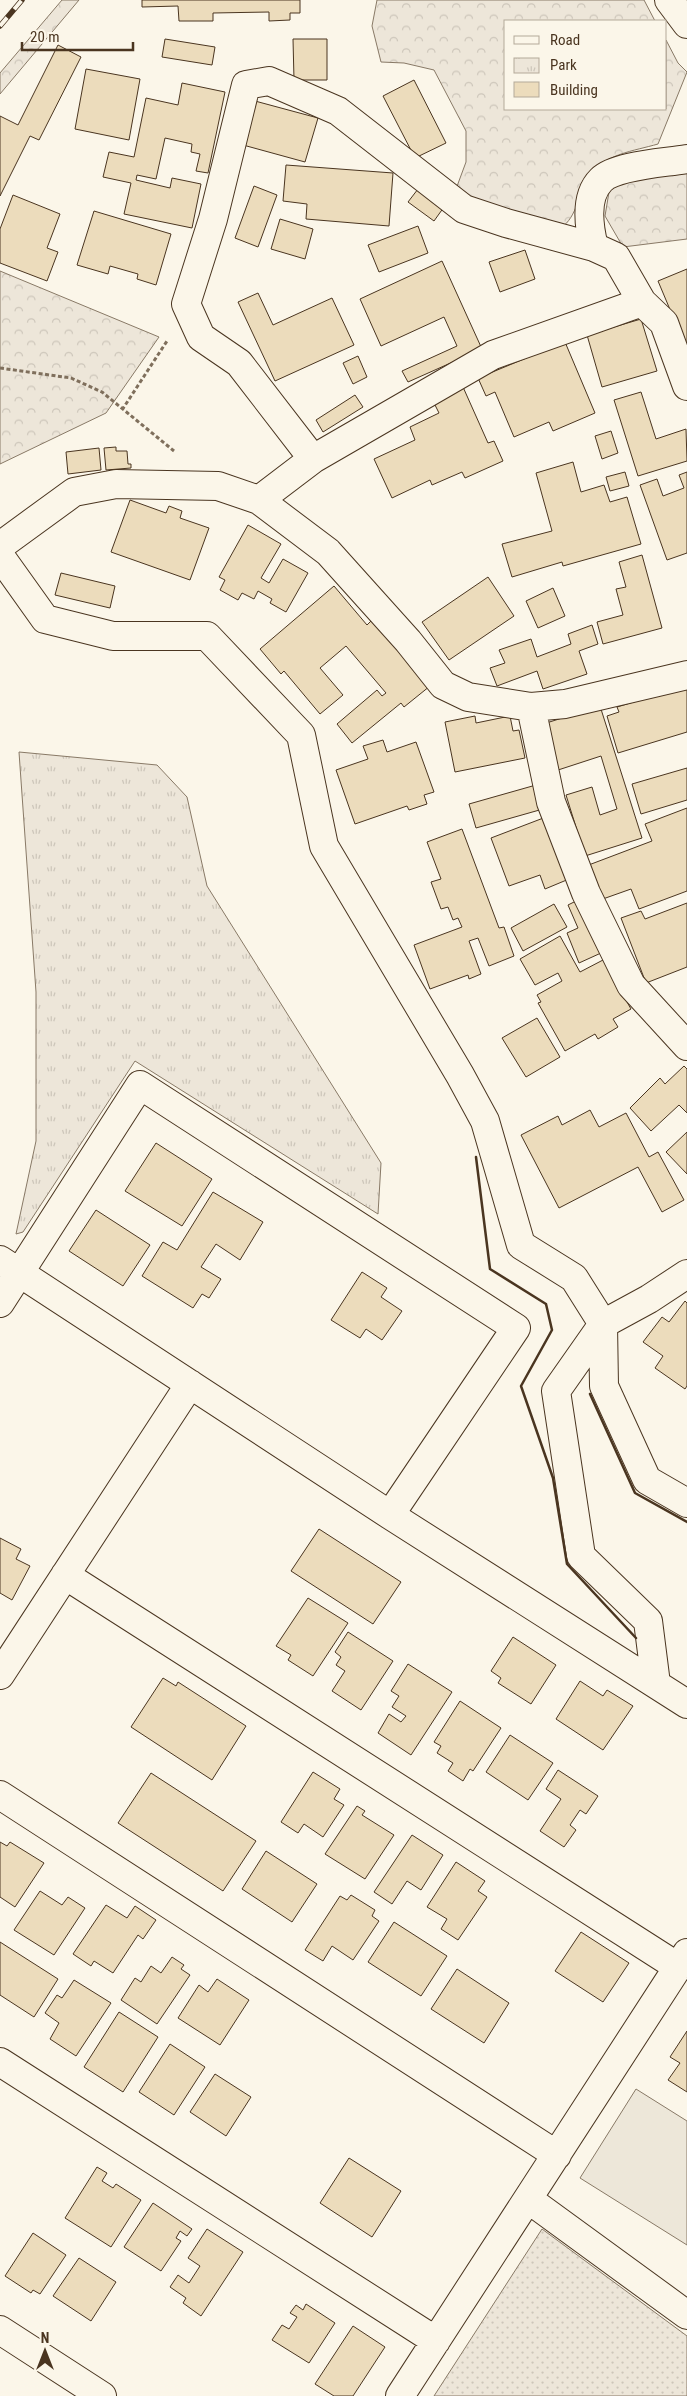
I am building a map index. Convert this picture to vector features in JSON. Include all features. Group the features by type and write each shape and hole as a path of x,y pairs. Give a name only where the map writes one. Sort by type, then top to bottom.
{"street":[{"path":"669,0 687,24"},
{"path":"313,459 239,362 201,337 186,304 213,219 246,85 269,81 338,111 464,209 506,223 594,247 616,257 642,302 664,324 687,386"},
{"path":"594,247 588,224 592,198 600,181 615,172 687,159"},
{"path":"259,500 313,459 493,355 642,302"},
{"path":"0,546 74,492 116,484 218,486 259,500 328,552 408,641 443,685 468,697 531,708 566,704 687,675"},
{"path":"0,556 45,619 113,636 207,636 301,735 324,846 460,1075 485,1121 522,1245 574,1278 603,1324 604,1386 648,1480 687,1502"},
{"path":"531,708 551,802 586,893 630,985 687,1046"},
{"path":"0,1303 10,1266 140,1085 516,1328 390,1515"},
{"path":"10,1266 390,1515 687,1704"},
{"path":"656,1684 648,1621 581,1556 556,1390 603,1324 650,1299 687,1274"},
{"path":"0,1675 190,1384"},
{"path":"65,1575 683,1960 400,2396"},
{"path":"0,1795 557,2155"},
{"path":"0,2062 436,2341"},
{"path":"528,2199 687,2315"},
{"path":"0,2330 102,2396"}],"path":[{"path":"122,410 174,331 194,321"},
{"path":"0,368 71,378 102,392 218,486"}],"green space":[{"path":"62,0 79,0 0,94 0,73"},
{"path":"377,0 644,0 654,20 504,20 504,110 667,110 667,42 678,63 687,72 658,144 620,154 595,169 585,183 571,217 560,229 472,202 456,189 466,162 466,131 434,70 404,63 381,62 372,26"},
{"path":"687,164 687,239 623,247 605,216 610,186"},
{"path":"0,271 159,337 106,413 0,464"},
{"path":"19,752 157,765 187,797 207,886 381,1163 378,1214 135,1061 23,1232 16,1234 36,1141 36,992"},
{"path":"542,2229 687,2336 687,2396 434,2396"}],"shaded area":[{"path":"636,2089 687,2121 687,2245 580,2178"}],"building":[{"path":"142,0 300,0 300,13 290,13 290,20 269,21 269,12 213,13 213,21 179,21 178,6 142,7"},
{"path":"165,39 215,47 212,65 162,57"},
{"path":"293,39 327,39 327,80 294,80"},
{"path":"58,45 81,57 39,140 30,136 0,196 0,116 18,125"},
{"path":"86,69 140,79 129,140 75,129"},
{"path":"414,80 446,143 415,158 383,96"},
{"path":"182,83 225,92 208,173 196,171 200,154 191,152 192,144 165,138 156,179 137,175 136,180 170,188 172,178 201,184 192,228 124,214 131,183 103,177 109,152 134,157 146,98 178,105"},
{"path":"255,101 318,118 305,162 243,145"},
{"path":"286,165 393,173 389,226 306,219 307,204 283,201"},
{"path":"254,186 277,195 258,247 235,238"},
{"path":"418,189 444,207 434,221 408,202"},
{"path":"13,195 60,214 47,248 58,252 47,281 0,263 0,229"},
{"path":"94,211 171,234 156,285 137,279 138,274 110,266 108,274 77,265"},
{"path":"280,219 313,229 305,259 271,249"},
{"path":"418,226 428,253 379,272 368,245"},
{"path":"525,250 535,279 500,292 489,262"},
{"path":"442,261 482,349 408,382 402,371 457,346 444,317 381,346 360,299"},
{"path":"687,269 687,350 658,281"},
{"path":"258,293 273,325 332,298 354,345 275,381 238,302"},
{"path":"641,319 657,371 602,387 587,335"},
{"path":"565,342 595,413 553,431 549,422 514,437 495,392 486,396 478,378"},
{"path":"358,356 367,377 353,384 343,363"},
{"path":"463,387 488,443 494,441 503,461 465,478 462,472 432,485 430,480 392,498 374,459 415,440 410,427 439,413 433,401"},
{"path":"641,392 656,439 686,429 687,461 638,476 614,400"},
{"path":"355,395 363,407 323,432 316,420"},
{"path":"611,431 618,453 602,459 595,436"},
{"path":"116,447 116,451 127,451 128,464 131,464 131,468 106,470 104,448"},
{"path":"99,448 101,470 68,474 66,452"},
{"path":"573,462 581,492 604,485 610,502 627,497 641,544 563,566 562,562 512,577 502,544 552,531 536,473"},
{"path":"625,472 629,486 610,491 606,477"},
{"path":"687,472 687,553 667,560 640,485 657,479 663,496 684,488 679,475"},
{"path":"130,500 166,513 169,506 182,511 180,518 209,528 190,580 111,552"},
{"path":"248,525 281,544 261,578 269,583 283,559 308,573 286,612 270,603 272,599 258,591 254,599 242,593 238,600 220,590 225,580 219,577"},
{"path":"642,555 662,628 603,644 597,622 623,615 616,589 626,587 619,562"},
{"path":"61,573 115,586 110,608 55,595"},
{"path":"488,577 514,616 449,660 422,622"},
{"path":"334,586 367,625 373,619 430,686 404,707 401,703 352,743 337,724 377,690 382,696 386,693 346,646 320,668 343,695 320,714 284,671 281,674 260,649"},
{"path":"553,588 565,616 538,628 526,601"},
{"path":"592,625 598,644 579,651 587,674 543,689 537,671 497,686 490,668 505,663 499,650 531,639 537,657 571,644 568,634"},
{"path":"687,686 687,732 618,753 607,716 619,712 617,707"},
{"path":"600,706 642,838 585,856 566,795 592,787 600,815 617,809 601,756 555,771 540,725"},
{"path":"475,716 476,723 510,716 513,731 519,730 525,758 455,772 445,722"},
{"path":"383,740 387,752 416,742 434,792 424,795 427,804 409,810 407,806 355,824 336,770 368,759 363,746"},
{"path":"687,768 687,800 641,814 632,784"},
{"path":"536,785 543,809 476,828 469,804"},
{"path":"687,808 687,891 639,909 631,889 600,900 586,866 652,841 645,824"},
{"path":"546,817 569,879 545,889 540,875 509,886 491,838"},
{"path":"462,829 499,928 504,927 514,956 489,966 478,938 469,941 481,974 469,979 468,975 430,989 414,945 462,927 458,918 453,920 448,907 441,909 431,882 441,879 427,842"},
{"path":"578,900 601,953 579,963 567,933 578,928 568,905"},
{"path":"687,903 687,967 646,983 621,918 641,911 645,919"},
{"path":"554,904 567,927 523,951 511,928"},
{"path":"560,936 580,972 603,960 631,1009 613,1019 618,1027 598,1039 595,1034 565,1051 538,1003 541,1002 537,995 562,981 558,973 535,985 520,959"},
{"path":"537,1018 560,1057 526,1077 502,1038"},
{"path":"684,1066 687,1069 687,1113 679,1105 651,1131 630,1108 660,1078 665,1084"},
{"path":"590,1110 599,1127 626,1113 649,1157 658,1152 684,1200 662,1212 638,1167 559,1208 521,1135 558,1116 562,1125"},
{"path":"687,1132 687,1174 666,1152"},
{"path":"156,1143 212,1179 182,1226 125,1191"},
{"path":"213,1192 263,1222 240,1260 216,1244 201,1267 221,1279 209,1298 202,1294 193,1308 142,1276 163,1242 177,1250"},
{"path":"96,1210 150,1245 123,1286 69,1251"},
{"path":"362,1272 387,1288 381,1297 402,1311 382,1340 366,1329 360,1338 331,1320"},
{"path":"685,1301 687,1303 687,1386 685,1389 655,1368 663,1356 643,1342 662,1317 669,1322"},
{"path":"319,1529 401,1582 373,1624 291,1571"},
{"path":"0,1538 21,1549 16,1559 30,1566 12,1600 0,1593"},
{"path":"308,1598 348,1623 313,1676 288,1660 291,1655 276,1646"},
{"path":"348,1632 393,1661 361,1710 332,1691 345,1671 336,1665 341,1657 335,1652"},
{"path":"513,1637 556,1665 531,1704 498,1683 501,1678 491,1671"},
{"path":"408,1664 452,1692 411,1755 378,1733 389,1714 401,1722 406,1716 392,1707 399,1696 391,1691"},
{"path":"163,1678 176,1686 178,1682 246,1726 212,1780 131,1727"},
{"path":"580,1681 603,1696 607,1690 633,1706 603,1750 556,1719"},
{"path":"460,1701 501,1728 473,1771 470,1769 463,1781 448,1771 453,1763 437,1753 441,1746 434,1742"},
{"path":"510,1735 553,1763 528,1800 486,1772"},
{"path":"558,1770 598,1796 586,1814 580,1810 570,1825 576,1830 564,1847 540,1831 561,1799 546,1789"},
{"path":"313,1772 340,1789 334,1799 344,1805 323,1837 304,1824 298,1833 281,1822"},
{"path":"151,1773 256,1841 223,1891 118,1823"},
{"path":"357,1806 365,1811 362,1815 394,1835 365,1879 325,1854"},
{"path":"412,1835 443,1855 421,1890 407,1881 392,1904 374,1892"},
{"path":"0,1842 7,1846 10,1842 44,1863 15,1907 0,1897"},
{"path":"266,1851 317,1884 292,1922 242,1889"},
{"path":"456,1862 485,1881 478,1891 487,1897 458,1940 441,1929 447,1919 427,1907"},
{"path":"40,1891 62,1905 68,1897 85,1908 54,1955 14,1930"},
{"path":"351,1895 375,1910 372,1916 379,1921 353,1960 332,1946 323,1961 305,1950 340,1896 347,1900"},
{"path":"106,1905 127,1918 135,1906 156,1920 143,1939 138,1935 113,1973 94,1961 91,1966 73,1954"},
{"path":"394,1922 447,1956 421,1996 368,1962"},
{"path":"581,1932 629,1963 603,2002 555,1971"},
{"path":"0,1942 58,1979 34,2017 0,1995"},
{"path":"172,1957 184,1965 181,1969 190,1975 157,2024 121,2000 135,1978 141,1982 151,1966 161,1973"},
{"path":"457,1969 509,2003 484,2043 431,2009"},
{"path":"217,1979 249,2000 220,2045 178,2018 199,1985 208,1992"},
{"path":"74,1980 111,2003 76,2056 50,2039 59,2023 45,2013 57,1995 62,1998"},
{"path":"119,2012 158,2037 123,2092 84,2067"},
{"path":"687,2031 687,2092 668,2080 680,2063 670,2057"},
{"path":"170,2044 205,2067 174,2115 139,2092"},
{"path":"215,2074 251,2097 226,2136 190,2112"},
{"path":"349,2158 401,2191 372,2237 320,2203"},
{"path":"97,2167 107,2173 102,2181 113,2188 116,2184 141,2200 111,2247 65,2218"},
{"path":"153,2203 192,2229 187,2236 180,2231 176,2238 181,2241 161,2271 124,2247"},
{"path":"207,2229 243,2252 201,2316 183,2303 186,2298 170,2287 178,2275 189,2283 200,2266 188,2258"},
{"path":"33,2233 66,2255 40,2294 33,2290 31,2293 5,2276"},
{"path":"79,2258 116,2282 91,2321 53,2296"},
{"path":"306,2304 335,2323 309,2363 272,2340 282,2325 289,2329 297,2317 290,2313 296,2305 303,2310"},
{"path":"353,2326 385,2347 353,2396 334,2396 315,2384"}],"railway":[{"path":"0,26 22,0"}],"wall":[{"path":"476,1157 490,1269 546,1304 552,1330 521,1386 553,1478 567,1564 636,1638"},
{"path":"590,1394 635,1493 687,1522"}]}
